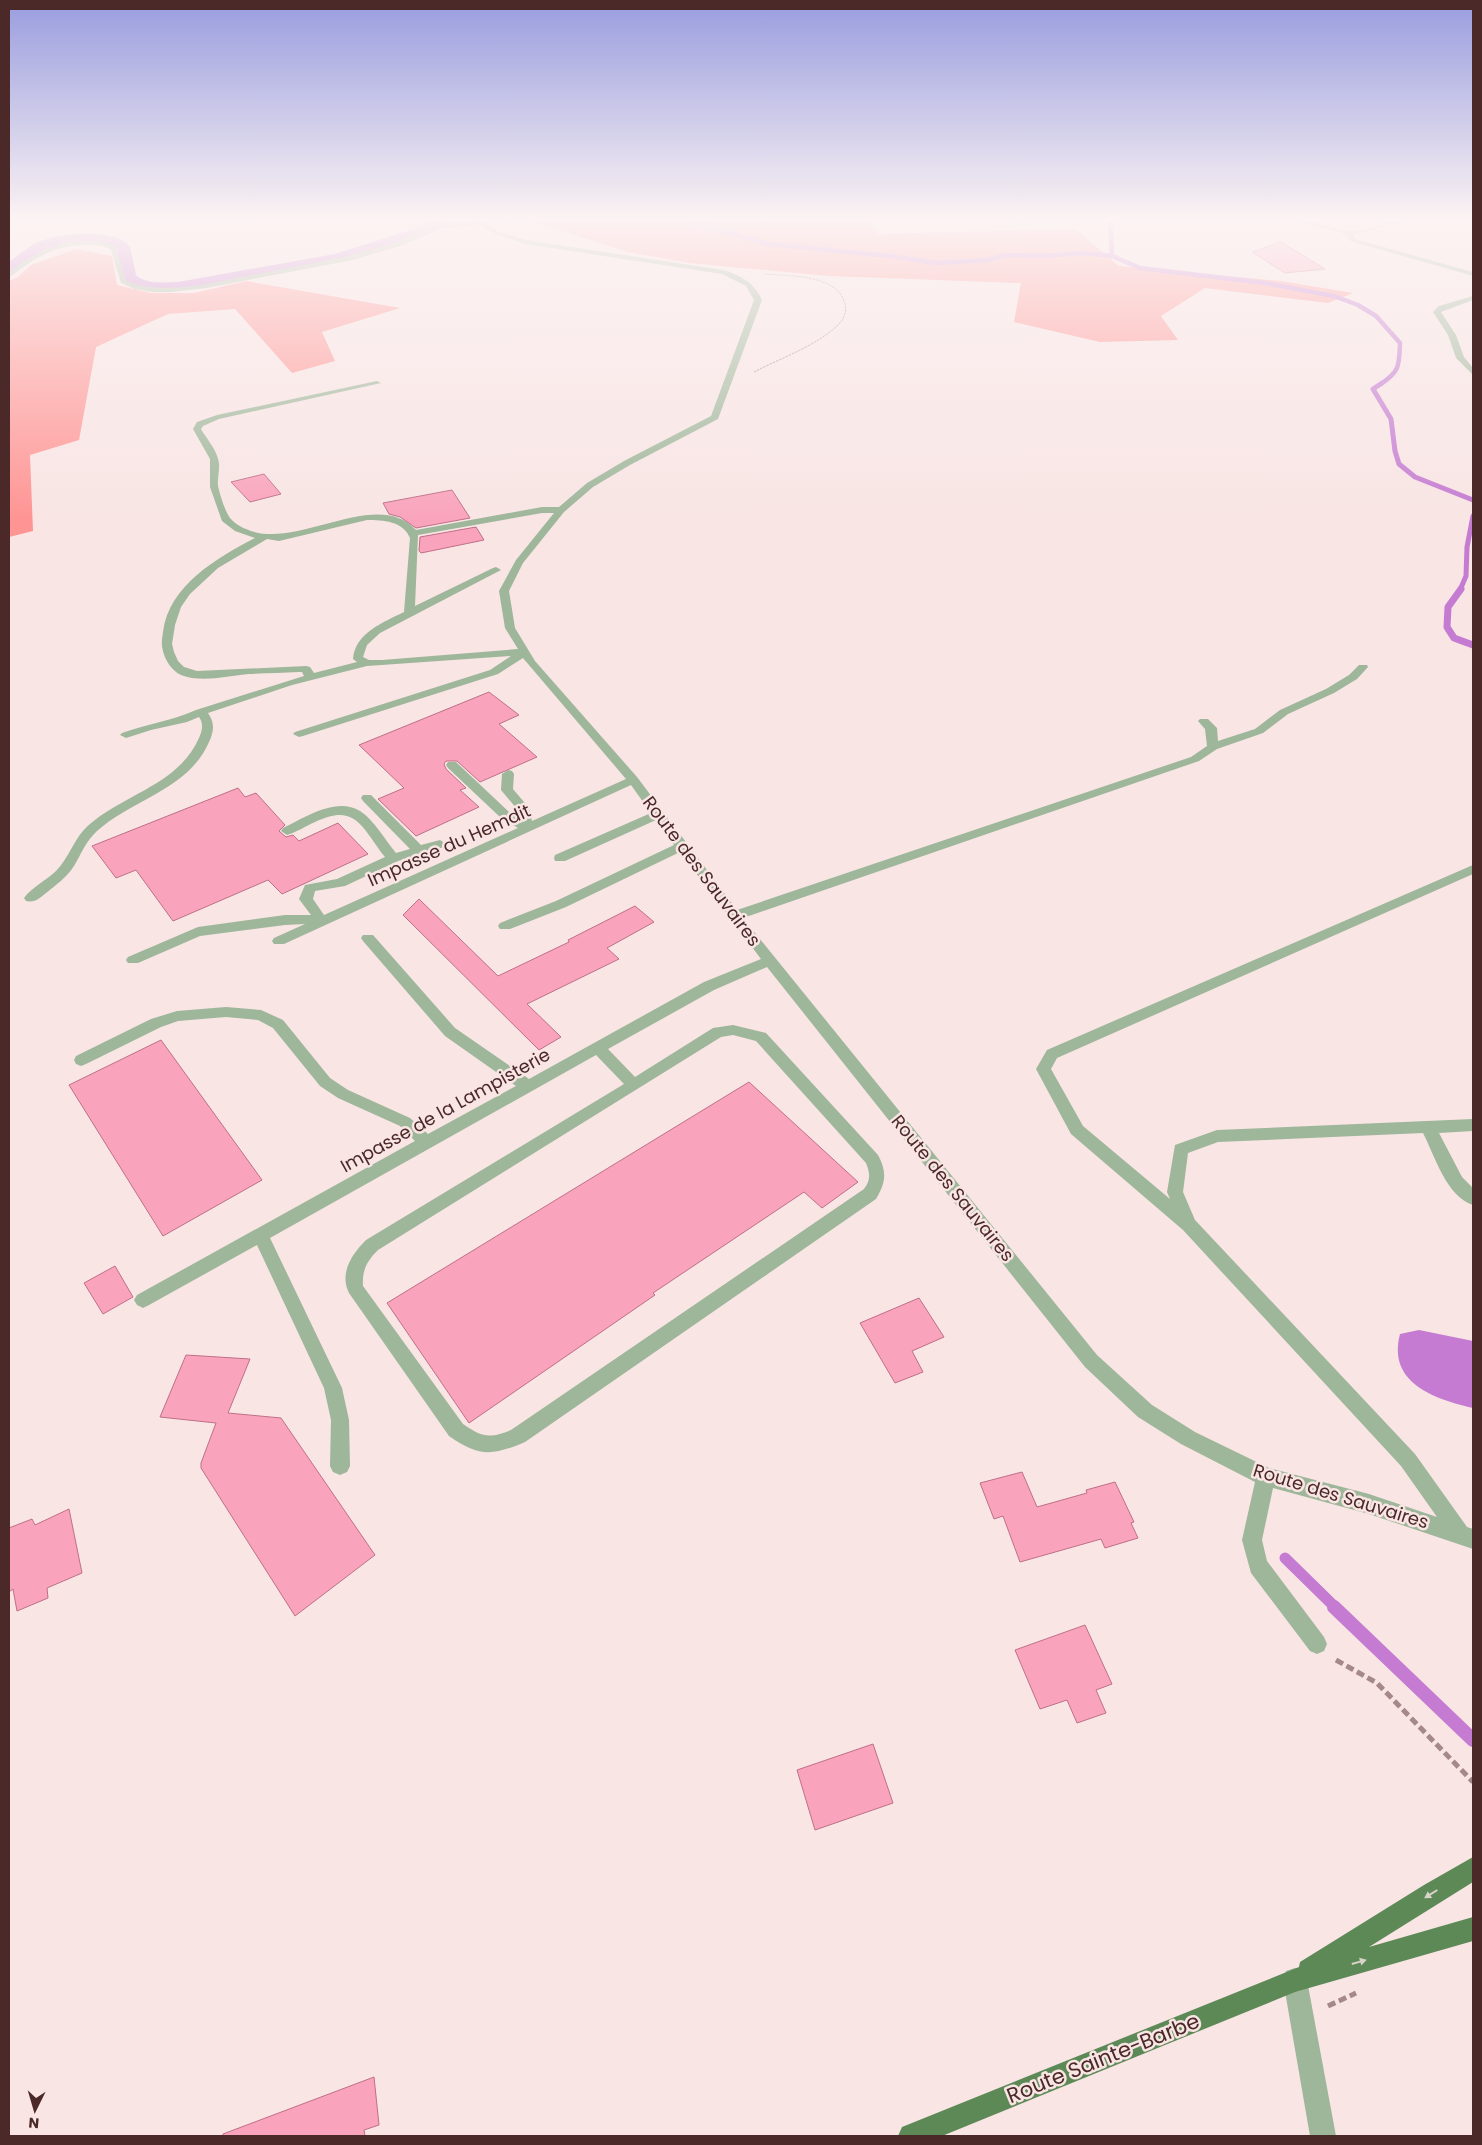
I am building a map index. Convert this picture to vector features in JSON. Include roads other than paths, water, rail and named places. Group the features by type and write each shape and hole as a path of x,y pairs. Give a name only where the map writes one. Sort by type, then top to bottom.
{"main road":[{"name":"Route Sainte-Barbe","path":"1296,1980 1473,1869"},
{"name":"Route Sainte-Barbe","path":"911,2136 1296,1980 1473,1929"}],"street":[{"name":"Route des Sauvaires","path":"751,321 729,385 715,417 627,463 590,485 561,510 519,562 504,591 510,628 531,663 634,780 734,916 1092,1361 1145,1411 1188,1438 1266,1477 1370,1504 1466,1535"},
{"path":"1443,321 1452,334 1460,358 1473,373"},
{"path":"377,383 217,417 206,420 197,430 214,459 214,487 227,521 243,532 264,537 291,536 367,518 381,517 409,528 414,533 409,613"},
{"path":"414,533 542,510 561,510"},
{"path":"264,537 217,563 184,593 176,605 167,638 167,649 172,661 185,672 206,674 306,669 310,676"},
{"path":"367,663 358,659 357,652 362,643 376,632 409,613 496,570"},
{"path":"126,735 148,727 183,720 200,712 310,676 367,663 525,652"},
{"path":"299,734 494,672 525,652"},
{"path":"734,916 1195,759 1213,747 1259,731 1284,712 1330,691 1353,677 1363,667"},
{"path":"32,898 67,866 81,841 91,829 105,818 187,768 198,755 209,726 208,719 200,712"},
{"path":"1204,721 1211,728 1213,747"},
{"path":"452,765 505,814 528,828"},
{"path":"508,774 508,790 523,808 528,828"},
{"name":"Impasse du Hemdit","path":"279,941 634,780"},
{"path":"367,798 419,850"},
{"path":"287,831 332,811 344,810 356,814 393,858"},
{"path":"560,858 658,814"},
{"path":"322,922 306,899 310,888 340,882 393,858 440,844"},
{"path":"506,926 561,904 682,846"},
{"path":"1466,1535 1408,1460 1189,1225 1077,1130 1043,1069 1052,1054 1473,870"},
{"path":"133,960 198,932 285,920 306,919 322,922"},
{"path":"368,938 450,1032 529,1087"},
{"name":"Impasse de la Lampisterie","path":"143,1300 709,986 770,960"},
{"path":"81,1060 156,1023 177,1016 226,1012 261,1015 278,1024 325,1082 343,1094 405,1122 427,1143"},
{"path":"733,1030 761,1037 872,1159 877,1170 878,1182 870,1194 518,1436 498,1445 475,1444 456,1430 355,1288 353,1273 356,1265 360,1257 372,1245 634,1085 718,1032 733,1030"},
{"path":"598,1048 634,1085"},
{"path":"1189,1225 1175,1192 1182,1149 1217,1136 1473,1125"},
{"path":"1428,1127 1456,1182 1473,1198"},
{"path":"260,1235 333,1388 340,1420 340,1466"},
{"path":"1266,1477 1252,1540 1258,1566 1317,1644"},
{"path":"1296,1980 1323,2136"}],"waterway":[{"path":"1381,321 1400,343 1397,367 1392,375 1381,384"},
{"path":"1382,383 1373,389 1391,419 1395,451 1399,464 1415,477 1473,500"},
{"path":"1460,590 1466,576 1467,547 1473,516"},
{"path":"1461,589 1448,607 1447,627 1454,638 1473,645"},
{"path":"1285,1558 1336,1608"},
{"path":"1334,1607 1473,1740"}]}
